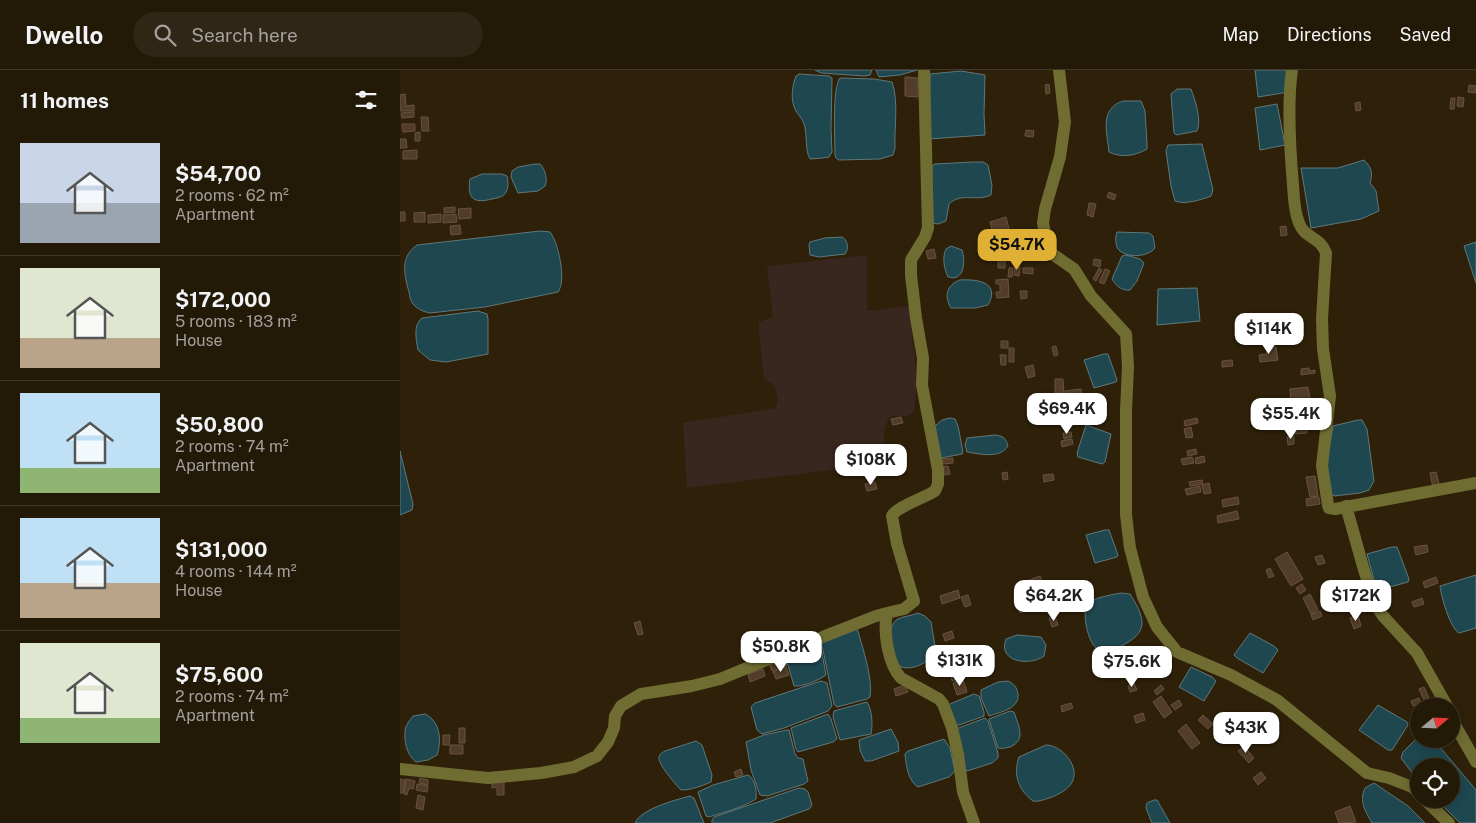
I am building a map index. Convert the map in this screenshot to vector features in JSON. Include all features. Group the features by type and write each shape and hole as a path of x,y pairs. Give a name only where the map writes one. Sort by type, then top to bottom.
{"street":[{"path":"400,769 488,778 541,773 574,767 597,756 608,742 614,728 615,716 621,706 640,694 692,686 720,679 839,630 904,608 914,601 891,521 893,513 899,508 935,491 938,480 937,462 922,385 923,358 911,275 911,260 925,237 928,228 924,70"},
{"path":"1059,70 1065,122 1060,157 1045,209 1043,223 1048,251 1074,269 1091,296 1126,334 1128,366 1126,515 1130,548 1143,598 1157,627 1178,652 1231,675 1277,700 1367,773 1389,778 1410,786"},
{"path":"1292,70 1290,154 1296,215 1304,233 1324,246 1326,253 1322,319 1323,349 1330,396 1322,466 1329,508 1335,509 1476,483"},
{"path":"1346,506 1375,604 1383,616 1417,653 1442,698"},
{"path":"887,613 886,627 893,667 901,678 938,699 946,710 958,754 963,792 974,823"},
{"path":"1460,734 1476,762"},
{"path":"1433,808 1449,823"}],"shaded area":[{"path":"867,255 867,311 909,306 917,380 914,412 906,416 893,416 888,419 884,432 885,452 882,459 869,465 856,467 687,488 683,423 776,408 778,400 775,386 764,378 759,334 759,322 773,317 767,266"}],"water":[{"path":"815,70 872,70 870,75 864,76 821,73"},
{"path":"876,70 917,70 900,75 879,77"},
{"path":"1255,70 1287,70 1289,92 1258,97"},
{"path":"961,71 985,75 985,135 929,139 930,74"},
{"path":"799,74 829,76 832,78 832,152 829,157 810,159 808,155 806,132 802,120 794,107 792,98 796,76"},
{"path":"840,78 874,79 892,82 896,106 895,148 893,155 880,159 839,160 836,158 835,103 837,84"},
{"path":"1177,89 1191,89 1199,121 1197,131 1176,135 1174,133 1171,94"},
{"path":"1123,101 1141,101 1145,111 1147,149 1138,153 1118,155 1109,152 1106,122 1110,110"},
{"path":"1277,104 1285,145 1260,150 1255,108"},
{"path":"1202,144 1213,190 1211,196 1188,202 1175,201 1166,151 1168,145"},
{"path":"1364,160 1371,171 1370,183 1376,191 1379,211 1361,219 1311,228 1301,168 1338,168"},
{"path":"983,162 988,165 992,185 991,195 954,200 949,204 946,221 938,224 931,223 932,166 935,164"},
{"path":"540,164 545,171 545,186 538,191 518,193 511,177 512,171 518,167"},
{"path":"482,174 502,174 507,176 508,186 505,194 500,197 480,201 473,198 469,186 470,179"},
{"path":"540,231 550,232 556,244 562,270 561,286 558,292 485,307 430,313 419,309 412,303 405,266 408,255 417,245"},
{"path":"1117,232 1149,233 1153,236 1155,248 1143,255 1128,255 1120,251 1116,245"},
{"path":"842,237 846,240 847,245 845,254 819,257 810,255 810,242 825,238"},
{"path":"1476,242 1476,283 1464,246"},
{"path":"951,246 962,250 964,260 961,274 953,278 948,277 944,263 946,249"},
{"path":"1126,255 1140,259 1144,263 1137,281 1130,290 1120,288 1112,279 1122,256"},
{"path":"960,280 973,280 985,283 992,291 988,305 975,308 951,308 947,300 949,288"},
{"path":"1197,288 1200,321 1157,325 1158,289"},
{"path":"478,311 487,314 488,354 446,362 430,360 418,350 416,328 422,318"},
{"path":"1108,354 1117,380 1116,382 1094,388 1084,360"},
{"path":"955,419 958,426 963,452 962,454 941,458 934,427 942,420"},
{"path":"1362,420 1367,429 1374,481 1369,490 1334,496 1331,493 1326,466 1333,426"},
{"path":"1086,425 1111,434 1105,462 1102,464 1078,457 1077,453"},
{"path":"995,435 1005,439 1008,446 1000,453 989,455 967,452 965,445 967,438"},
{"path":"400,451 413,504 412,510 400,515"},
{"path":"1109,530 1118,555 1117,557 1095,563 1086,535"},
{"path":"1397,547 1409,579 1408,582 1379,590 1376,587 1367,554"},
{"path":"1476,575 1476,628 1459,633 1449,619 1440,586"},
{"path":"1121,593 1130,594 1139,610 1142,624 1141,630 1130,641 1121,646 1098,649 1094,646 1089,635 1085,620 1086,608 1088,604 1095,600"},
{"path":"918,613 925,616 931,622 936,652 929,660 918,666 901,667 897,664 892,647 892,628 898,619"},
{"path":"853,628 858,631 867,664 871,689 870,697 837,707 834,704 821,640"},
{"path":"1250,633 1278,650 1263,673 1234,655"},
{"path":"1017,635 1041,637 1046,645 1044,656 1031,661 1011,658 1006,653 1006,639"},
{"path":"819,643 826,675 811,683 794,686 786,658"},
{"path":"1191,667 1212,677 1216,681 1204,701 1179,687"},
{"path":"821,681 827,683 832,706 828,711 784,728 762,734 757,730 751,707 755,703"},
{"path":"1008,681 1017,689 1018,699 1016,703 1008,709 989,716 981,698 981,690 998,682"},
{"path":"974,694 979,696 984,716 955,725 950,704"},
{"path":"867,702 872,717 871,734 840,740 833,717 834,711"},
{"path":"1378,705 1407,722 1408,725 1392,750 1388,750 1359,730"},
{"path":"1010,711 1014,712 1020,736 1015,744 1010,747 998,748 989,719"},
{"path":"425,714 437,726 439,749 437,755 428,760 416,762 410,756 407,748 405,729 413,716"},
{"path":"828,714 837,739 833,742 798,752 791,728"},
{"path":"985,718 988,721 998,758 992,763 967,771 964,769 956,729"},
{"path":"891,729 898,742 899,751 871,761 865,761 860,750 859,740"},
{"path":"789,730 795,754 798,758 803,759 808,781 767,796 760,795 751,770 746,742 764,735"},
{"path":"944,739 950,748 955,771 949,777 918,787 910,777 905,754 908,751"},
{"path":"696,741 702,745 712,775 711,782 693,789 681,790 664,769 659,757 665,751"},
{"path":"1046,745 1058,749 1069,758 1074,771 1074,778 1071,784 1060,793 1042,800 1033,801 1020,787 1017,763 1019,757"},
{"path":"1410,745 1410,748 1441,748 1449,758 1410,758 1410,770 1401,758 1403,752"},
{"path":"1460,771 1476,790 1476,823 1460,823 1445,808 1460,808"},
{"path":"748,775 755,786 756,799 733,810 709,817 706,816 698,792 713,785"},
{"path":"1374,783 1408,806 1425,823 1372,823 1363,802 1365,788"},
{"path":"799,788 805,789 808,792 812,805 809,809 770,823 712,823 714,817"},
{"path":"690,796 694,798 704,823 635,823 638,818 651,809"},
{"path":"1157,800 1170,823 1152,823 1146,808 1147,803"}],"building":[{"path":"905,77 918,78 918,97 905,96"},
{"path":"1049,84 1050,93 1046,94 1045,85"},
{"path":"1469,85 1476,86 1475,93 1468,92"},
{"path":"405,94 406,106 414,105 414,111 400,111 400,95"},
{"path":"1458,97 1464,98 1463,107 1457,106"},
{"path":"1451,98 1455,98 1454,109 1450,109"},
{"path":"1360,102 1361,110 1356,111 1355,103"},
{"path":"414,112 414,117 402,118 401,113"},
{"path":"421,117 428,117 429,131 422,131"},
{"path":"402,124 415,124 415,131 403,132"},
{"path":"1026,130 1034,131 1033,137 1025,136"},
{"path":"420,132 420,141 415,141 415,133"},
{"path":"400,139 406,139 407,148 400,148"},
{"path":"417,150 417,159 403,159 403,151"},
{"path":"1109,192 1116,195 1114,200 1107,197"},
{"path":"1089,203 1096,204 1093,217 1087,215"},
{"path":"455,207 455,212 444,213 444,208"},
{"path":"471,208 471,218 459,219 458,209"},
{"path":"400,212 405,212 405,221 400,221"},
{"path":"425,212 425,222 414,222 414,213"},
{"path":"441,214 441,222 428,223 428,215"},
{"path":"456,214 457,222 443,223 443,215"},
{"path":"1006,217 1010,233 994,237 990,222"},
{"path":"460,225 461,234 451,235 450,226"},
{"path":"1286,226 1287,235 1281,236 1280,227"},
{"path":"1025,246 1036,248 1034,253 1024,251"},
{"path":"934,249 936,258 928,259 926,251"},
{"path":"1005,257 1005,268 998,268 998,258"},
{"path":"1094,259 1101,260 1100,267 1093,265"},
{"path":"1015,266 1020,267 1019,276 1014,275"},
{"path":"1009,268 1013,268 1012,277 1008,277"},
{"path":"1023,268 1033,268 1033,274 1023,273"},
{"path":"1099,268 1102,270 1096,281 1093,279"},
{"path":"1105,269 1110,271 1104,284 1099,282"},
{"path":"1008,279 1009,297 997,298 996,292 1000,292 1000,284 996,284 996,280"},
{"path":"1020,291 1027,291 1027,298 1021,299"},
{"path":"1001,341 1008,341 1008,348 1001,348"},
{"path":"1056,346 1058,355 1054,356 1052,347"},
{"path":"1276,347 1278,360 1260,362 1259,355 1267,354 1266,348"},
{"path":"1009,348 1014,348 1014,362 1009,362"},
{"path":"1000,355 1006,355 1006,365 1001,365"},
{"path":"1232,360 1233,366 1222,367 1222,361"},
{"path":"1033,365 1035,376 1028,378 1025,367"},
{"path":"1309,368 1309,371 1315,370 1315,373 1301,375 1301,369"},
{"path":"1055,379 1063,379 1064,393 1055,393"},
{"path":"1308,387 1310,399 1291,401 1290,389"},
{"path":"1081,389 1082,396 1066,398 1065,391"},
{"path":"1071,399 1072,407 1060,409 1058,401"},
{"path":"1072,408 1074,414 1069,415 1071,423 1064,425 1060,411"},
{"path":"901,417 903,423 893,425 891,419"},
{"path":"1197,418 1198,423 1185,426 1184,421"},
{"path":"1305,420 1307,433 1293,434 1292,422"},
{"path":"1191,427 1193,437 1186,438 1184,429"},
{"path":"1071,432 1072,437 1064,439 1063,433"},
{"path":"1294,436 1294,444 1288,445 1287,437"},
{"path":"1072,439 1073,444 1062,447 1061,441"},
{"path":"1196,449 1197,454 1188,456 1187,451"},
{"path":"1204,456 1205,462 1196,464 1195,458"},
{"path":"1192,457 1194,463 1183,465 1181,459"},
{"path":"953,458 953,463 943,464 942,459"},
{"path":"948,466 950,474 944,475 942,467"},
{"path":"1007,472 1008,479 1003,480 1002,473"},
{"path":"1436,472 1440,487 1433,488 1430,473"},
{"path":"1053,474 1054,480 1044,482 1043,475"},
{"path":"1315,476 1318,496 1310,497 1306,477"},
{"path":"1202,480 1203,484 1190,486 1189,482"},
{"path":"875,482 877,489 867,491 865,484"},
{"path":"1209,483 1211,493 1204,494 1202,485"},
{"path":"1200,486 1201,492 1187,495 1185,489"},
{"path":"1238,497 1239,504 1223,507 1222,500"},
{"path":"1319,497 1320,504 1307,506 1306,499"},
{"path":"1237,511 1239,519 1218,523 1217,516"},
{"path":"1427,545 1428,552 1416,555 1414,547"},
{"path":"1287,552 1303,579 1291,586 1275,559"},
{"path":"1322,555 1325,563 1318,565 1315,557"},
{"path":"1270,568 1274,576 1269,578 1266,570"},
{"path":"1040,576 1043,583 1029,588 1026,581"},
{"path":"1436,577 1438,583 1425,588 1423,582"},
{"path":"1022,582 1025,588 1017,591 1015,585"},
{"path":"1067,583 1071,594 1066,596 1062,585"},
{"path":"1302,584 1306,590 1300,594 1296,588"},
{"path":"1060,588 1062,594 1050,598 1048,592"},
{"path":"958,590 960,598 942,604 940,596"},
{"path":"1047,593 1052,608 1046,609 1041,594"},
{"path":"1310,594 1318,610 1311,614 1303,598"},
{"path":"968,595 971,605 965,607 961,597"},
{"path":"1062,596 1064,603 1051,607 1049,600"},
{"path":"1422,598 1424,604 1414,607 1412,602"},
{"path":"1031,599 1034,608 1020,613 1017,603"},
{"path":"1042,601 1044,608 1037,611 1034,603"},
{"path":"1320,611 1322,616 1313,620 1311,615"},
{"path":"1358,615 1361,626 1354,629 1350,618"},
{"path":"1055,616 1058,625 1052,627 1049,618"},
{"path":"640,621 643,634 638,635 634,623"},
{"path":"952,631 954,638 945,641 943,634"},
{"path":"953,649 954,655 946,657 944,651"},
{"path":"960,655 962,661 955,663 953,657"},
{"path":"784,658 787,666 772,671 769,663"},
{"path":"963,665 965,671 956,673 954,667"},
{"path":"786,667 789,675 776,679 773,672"},
{"path":"763,669 765,676 750,682 748,674"},
{"path":"959,673 960,678 952,681 951,676"},
{"path":"963,679 967,692 957,695 953,683"},
{"path":"1134,683 1137,690 1130,692 1128,686"},
{"path":"905,685 908,692 896,696 894,689"},
{"path":"1161,685 1164,689 1157,695 1154,691"},
{"path":"1424,687 1429,698 1423,698 1419,689"},
{"path":"1161,696 1172,712 1164,718 1153,702"},
{"path":"1179,700 1182,705 1175,710 1171,705"},
{"path":"1071,703 1073,708 1062,712 1061,706"},
{"path":"1143,713 1145,720 1136,723 1134,716"},
{"path":"1203,715 1213,724 1208,729 1198,720"},
{"path":"1186,724 1200,743 1192,749 1178,731"},
{"path":"1225,727 1235,738 1230,743 1220,731"},
{"path":"459,728 465,728 465,743 459,743"},
{"path":"443,735 450,735 449,745 443,745"},
{"path":"450,745 463,745 463,754 450,754"},
{"path":"1244,746 1254,758 1249,763 1238,751"},
{"path":"741,769 743,775 736,777 734,772"},
{"path":"1261,772 1266,778 1258,785 1253,778"},
{"path":"420,778 428,780 428,785 419,783"},
{"path":"400,779 405,780 403,793 400,793"},
{"path":"406,779 415,781 413,789 409,788 407,795 404,794"},
{"path":"504,779 504,795 497,795 497,787 492,788 492,780"},
{"path":"417,784 428,786 427,792 416,790"},
{"path":"418,795 425,797 423,810 416,808"},
{"path":"1350,806 1356,822 1339,823 1335,812"}]}
